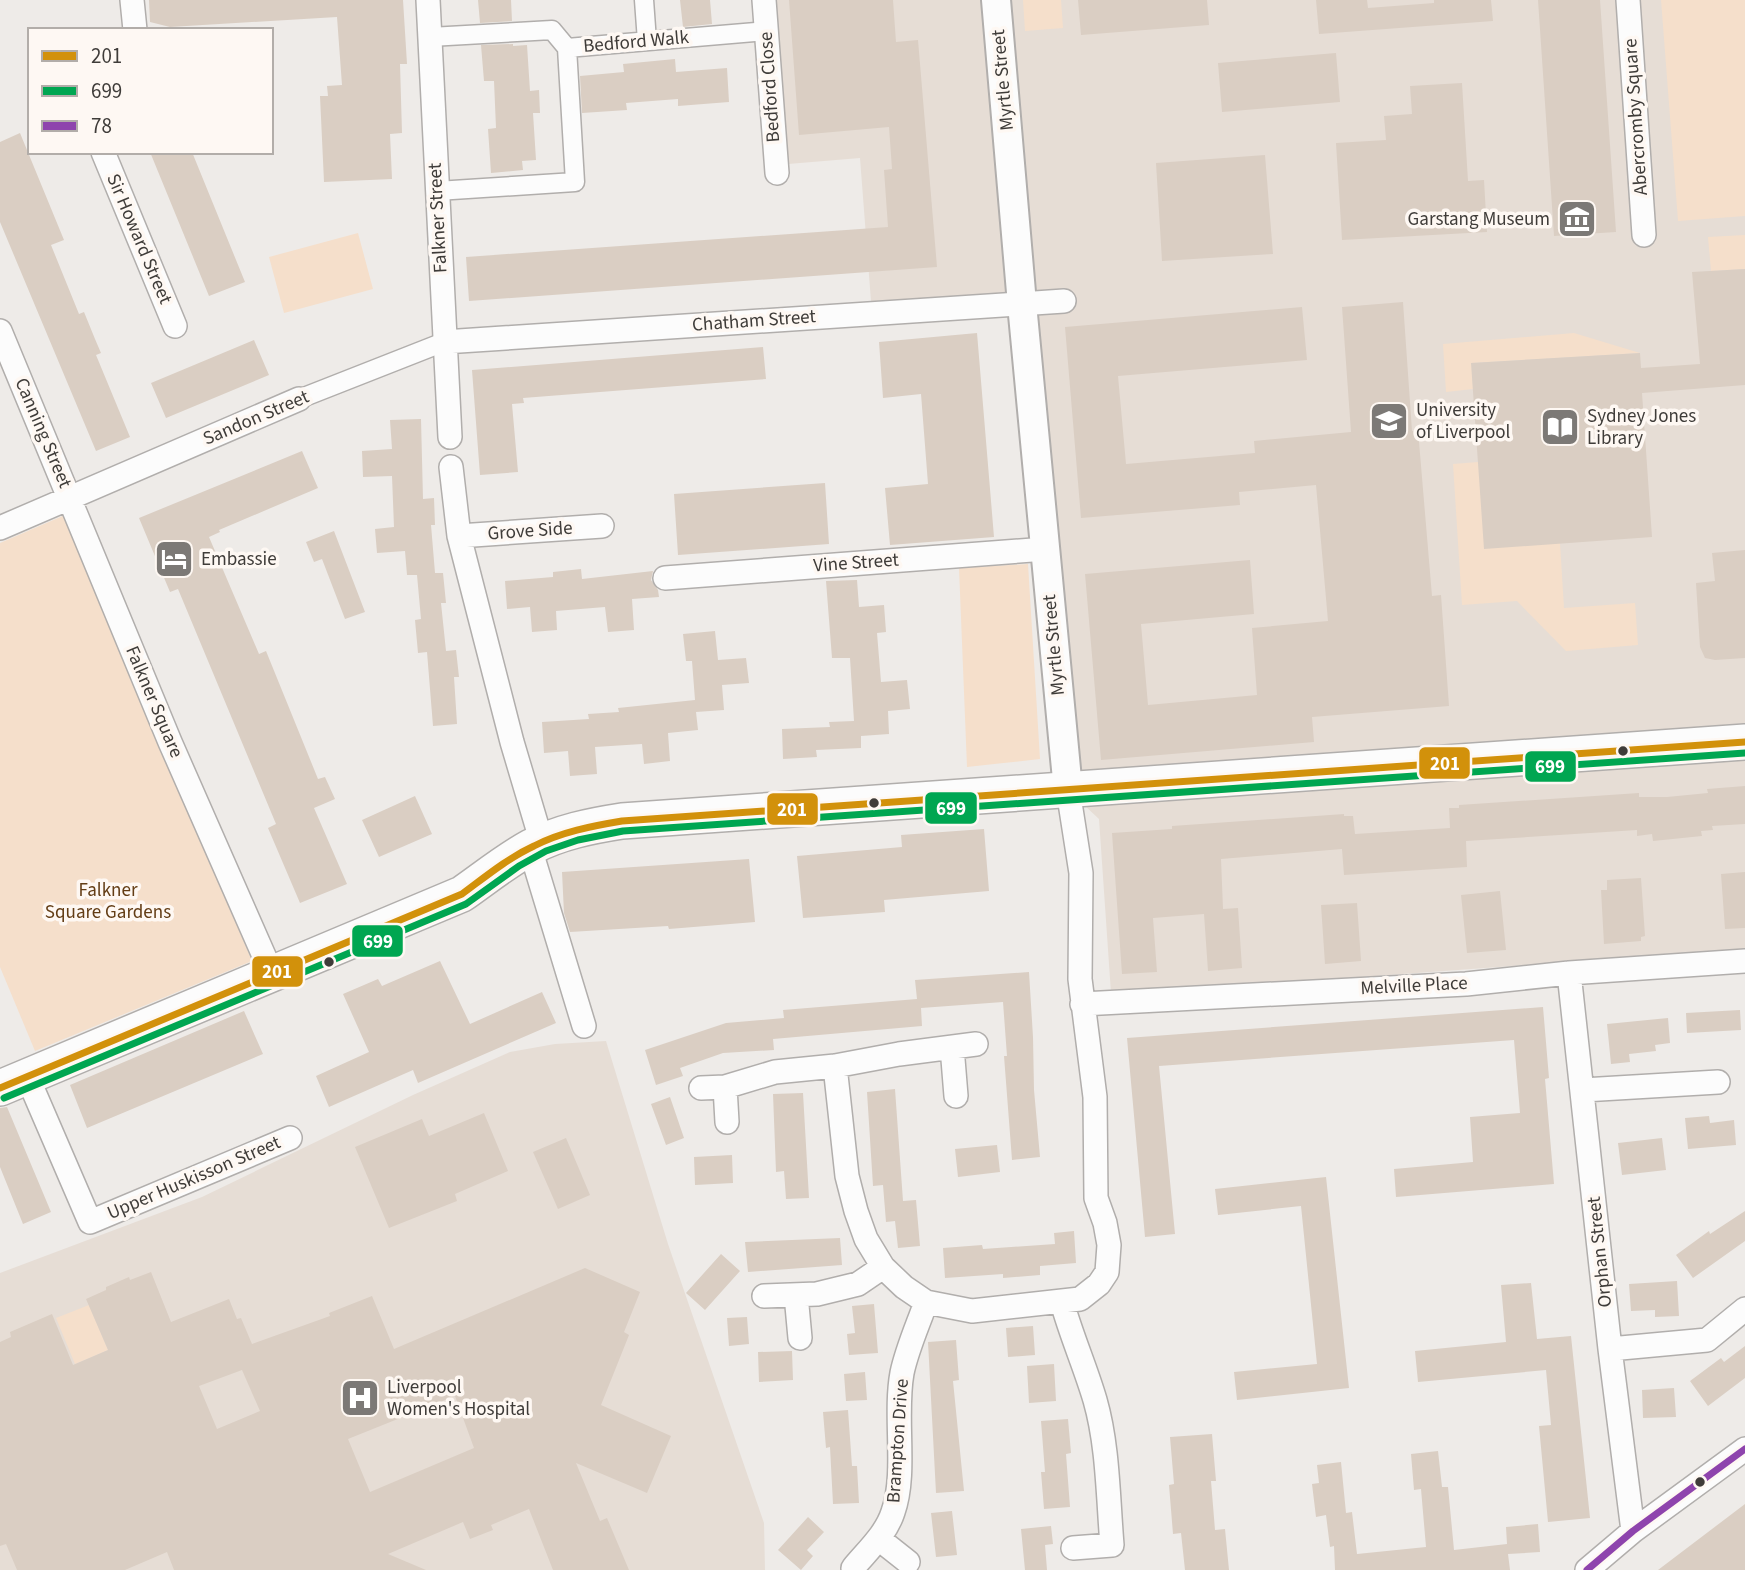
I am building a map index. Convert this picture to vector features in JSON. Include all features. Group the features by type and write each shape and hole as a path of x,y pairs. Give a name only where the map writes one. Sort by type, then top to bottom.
{"main road":[{"path":"13,1082 462,894 536,845 574,830 622,821 1745,742"}],"street":[{"path":"132,0 135,28"},
{"name":"Falkner Street","path":"428,0 450,437"},
{"path":"644,0 647,41"},
{"name":"Bedford Close","path":"764,0 777,173"},
{"name":"Myrtle Street","path":"996,0 1068,790 1081,873 1082,1004 1092,1060 1095,1097 1096,1198 1109,1245 1107,1272 1099,1284 1080,1299 1062,1302"},
{"name":"Abercromby Square","path":"1628,0 1644,235"},
{"name":"Bedford Walk","path":"430,37 552,30 567,48 766,31"},
{"path":"437,191 575,182 567,48"},
{"name":"Sir Howard Street","path":"104,154 175,326"},
{"name":"Chatham Street","path":"444,342 1064,301"},
{"name":"Canning Street","path":"0,331 69,497"},
{"name":"Sandon Street","path":"69,497 299,399 444,342"},
{"path":"451,467 459,536 584,1026"},
{"path":"0,528 69,497"},
{"name":"Falkner Square","path":"69,497 170,742 272,974"},
{"name":"Grove Side","path":"459,536 602,526"},
{"name":"Vine Street","path":"665,578 1046,549"},
{"name":"Melville Place","path":"1082,1004 1466,984 1569,973 1745,961"},
{"name":"Orphan Street","path":"1569,973 1609,1349 1633,1531"},
{"path":"701,1087 725,1087 775,1072 835,1066 890,1055 976,1044"},
{"path":"952,1047 956,1096"},
{"path":"835,1066 847,1176 866,1239 883,1267 904,1287 926,1302 972,1311 1062,1302 1069,1330 1095,1401 1104,1451 1112,1545 1073,1548"},
{"name":"Upper Huskisson Street","path":"13,1082 90,1222 290,1138"},
{"path":"1583,1090 1718,1082"},
{"path":"725,1087 727,1122"},
{"path":"764,1296 817,1294 858,1284 883,1267"},
{"path":"796,1295 800,1338"},
{"name":"Brampton Drive","path":"853,1567 879,1539 893,1513 899,1491 899,1404 902,1373 926,1302"},
{"path":"1609,1349 1707,1340 1745,1309"},
{"path":"1587,1570 1633,1531 1745,1449"},
{"path":"879,1539 908,1562"}],"shaded area":[{"name":"University of Liverpool","path":"764,0 1745,0 1745,949 1143,993 1111,993 1099,819 1068,790 1022,304 872,314 860,158 776,165"},
{"name":"Liverpool Women's Hospital","path":"606,1041 668,1244 764,1523 765,1570 0,1570 0,1273 202,1197 413,1095 510,1052 555,1044"}],"green space":[{"path":"1023,0 1061,0 1063,28 1025,31"},
{"path":"1661,0 1745,0 1745,216 1678,221"},
{"path":"358,233 373,289 284,313 269,257"},
{"path":"1745,235 1745,269 1711,271 1708,237"},
{"path":"1574,333 1640,353 1472,363 1473,389 1446,392 1443,344"},
{"path":"1478,462 1560,543 1564,608 1635,603 1638,645 1566,651 1517,601 1462,605 1453,464"},
{"name":"Falkner Square Gardens","path":"65,515 252,961 35,1051 0,967 0,543"},
{"path":"1028,564 1040,759 967,767 959,568"},
{"path":"89,1305 108,1350 75,1364 56,1318"}],"building":[{"path":"149,0 403,0 407,64 400,64 402,133 390,134 392,179 324,182 320,96 328,96 327,86 342,85 337,17 170,27 150,22"},
{"path":"478,0 511,0 512,21 480,23"},
{"path":"680,0 710,0 712,24 683,27"},
{"path":"789,0 893,0 896,42 918,40 937,267 469,301 466,257 888,227 884,170 892,169 889,127 799,135"},
{"path":"1078,0 1207,0 1209,25 1081,35"},
{"path":"1316,0 1367,0 1368,8 1434,3 1434,0 1491,0 1493,21 1319,34"},
{"path":"1538,0 1600,0 1616,232 1554,236"},
{"path":"481,45 527,45 530,91 539,90 540,113 533,113 536,160 522,161 523,170 491,173 488,129 496,128 494,81 484,81"},
{"path":"1336,53 1340,102 1222,112 1218,63"},
{"path":"675,59 676,72 727,68 729,102 678,106 678,99 626,103 627,110 582,113 580,76 624,72 623,64"},
{"path":"1462,83 1468,181 1484,180 1487,232 1342,240 1336,143 1386,140 1384,116 1412,114 1410,86"},
{"path":"20,133 64,240 51,245 79,314 84,312 101,353 96,355 130,437 96,451 0,222 0,142"},
{"path":"151,154 193,154 245,282 209,296"},
{"path":"1265,155 1273,254 1162,261 1156,163"},
{"name":"Sydney Jones Library","path":"1745,269 1745,385 1642,393 1652,537 1484,549 1471,363 1640,353 1641,368 1700,364 1692,272"},
{"path":"1403,302 1412,431 1418,430 1432,596 1441,595 1449,706 1312,717 1314,742 1101,760 1085,574 1250,560 1254,614 1141,624 1148,705 1257,695 1252,628 1328,621 1316,485 1239,492 1240,505 1081,518 1065,327 1302,307 1307,360 1118,376 1126,464 1255,453 1254,441 1351,432 1342,307"},
{"path":"977,333 994,537 890,545 885,488 928,484 921,394 883,398 879,342"},
{"path":"254,340 269,375 166,418 151,383"},
{"path":"763,347 766,379 523,398 524,403 512,404 518,472 480,475 472,370"},
{"path":"421,419 423,499 434,498 435,525 431,525 435,573 443,573 446,603 441,603 446,651 456,650 459,677 454,677 457,724 433,726 427,652 418,653 415,620 421,619 417,575 407,575 405,551 377,553 375,529 394,527 392,476 363,477 362,451 392,449 390,420"},
{"path":"302,451 318,488 219,530 220,532 209,537 259,654 266,651 318,779 325,777 335,799 314,808 347,884 300,903 268,828 276,824 178,589 170,592 139,518"},
{"path":"825,483 829,544 678,555 674,494"},
{"path":"334,531 365,612 345,619 322,559 314,562 306,542"},
{"path":"1745,550 1745,658 1705,658 1700,647 1696,583 1715,581 1712,553"},
{"path":"581,569 582,579 653,571 651,580 659,597 632,599 634,630 608,632 605,607 556,611 557,630 532,632 530,607 507,609 505,581 553,577 553,572"},
{"path":"857,580 859,607 884,605 886,632 877,633 881,682 907,680 910,709 888,711 889,734 861,736 861,748 816,750 817,757 783,759 782,729 830,727 829,722 854,721 850,658 832,658 826,581"},
{"path":"715,631 718,660 746,658 749,683 722,685 724,710 696,712 698,730 668,733 670,761 644,764 642,744 595,747 597,774 570,776 568,751 544,753 542,722 589,719 588,714 619,712 618,708 695,700 692,661 686,661 683,634"},
{"path":"1745,786 1745,824 1712,826 1713,830 1701,831 1702,836 1653,841 1652,834 1637,836 1637,830 1466,841 1467,867 1344,875 1342,849 1221,859 1223,909 1238,908 1242,968 1208,971 1204,914 1153,918 1157,972 1122,974 1112,833 1344,814 1353,816 1355,834 1450,828 1449,808 1459,808 1459,805 1639,793 1639,797 1667,797 1708,793 1707,789"},
{"path":"415,796 432,834 379,857 362,820"},
{"path":"984,829 989,891 884,900 885,912 803,918 797,856 902,847 901,835"},
{"path":"749,859 755,922 669,929 668,926 570,932 564,913 562,872"},
{"path":"1745,872 1745,928 1725,929 1721,874"},
{"path":"1641,878 1645,936 1641,937 1641,941 1604,944 1601,890 1607,890 1607,880"},
{"path":"1500,891 1506,950 1467,953 1461,895"},
{"path":"1357,903 1361,961 1325,964 1321,905"},
{"path":"440,961 470,1024 542,992 556,1023 418,1083 413,1070 329,1107 316,1076 369,1052 343,994 378,979 382,986"},
{"path":"1029,972 1040,1157 1012,1160 1003,1002 921,1008 922,1026 773,1039 774,1050 723,1053 680,1068 683,1076 656,1085 645,1050 726,1023 784,1018 783,1010 917,999 915,980"},
{"path":"1543,1007 1549,1078 1545,1079 1554,1184 1396,1197 1394,1169 1473,1162 1470,1117 1520,1113 1514,1040 1159,1066 1175,1234 1145,1237 1127,1038"},
{"path":"1740,1010 1741,1030 1687,1033 1686,1013"},
{"path":"244,1011 263,1054 87,1128 70,1085"},
{"path":"1668,1018 1670,1043 1655,1045 1656,1051 1629,1054 1630,1062 1611,1064 1607,1024"},
{"path":"895,1089 903,1201 916,1200 920,1246 898,1248 895,1221 886,1222 883,1185 873,1186 867,1092"},
{"path":"803,1093 809,1198 786,1199 784,1171 776,1172 773,1094"},
{"path":"670,1097 684,1138 666,1145 651,1104"},
{"path":"7,1107 51,1212 23,1224 0,1167 0,1108"},
{"path":"484,1113 508,1171 455,1194 457,1201 389,1228 355,1147 422,1119 429,1136"},
{"path":"1709,1116 1710,1123 1734,1120 1736,1145 1688,1149 1685,1118"},
{"path":"566,1138 590,1195 558,1209 533,1152"},
{"path":"1662,1138 1666,1170 1622,1175 1618,1143"},
{"path":"997,1145 1000,1172 958,1177 955,1149"},
{"path":"732,1155 733,1183 695,1185 694,1157"},
{"path":"1326,1177 1349,1388 1237,1400 1234,1372 1317,1364 1301,1206 1218,1215 1215,1189"},
{"path":"1745,1211 1745,1241 1693,1278 1676,1255 1709,1231 1710,1234"},
{"path":"1074,1231 1076,1263 1040,1266 1040,1275 1003,1278 1003,1274 945,1278 943,1248 982,1245 983,1249 1055,1244 1054,1233"},
{"path":"840,1238 842,1265 748,1272 745,1242"},
{"path":"721,1254 740,1271 705,1310 686,1293"},
{"path":"585,1268 640,1292 624,1332 629,1335 601,1405 671,1436 647,1493 576,1463 600,1521 607,1518 629,1570 553,1570 529,1509 491,1525 493,1530 470,1539 463,1522 388,1554 426,1570 174,1570 167,1552 125,1570 17,1570 6,1544 0,1546 0,1342 11,1337 10,1332 52,1314 73,1365 108,1350 86,1299 129,1277 130,1280 151,1272 171,1322 229,1299 252,1344 330,1316 329,1313 372,1296 394,1349","holes":["242,1370 260,1411 217,1429 199,1386","455,1396 474,1448 370,1492 348,1439"]},
{"path":"1677,1281 1679,1316 1655,1317 1655,1310 1631,1311 1629,1284"},
{"path":"1531,1283 1537,1339 1571,1336 1590,1518 1548,1522 1539,1426 1551,1425 1546,1370 1418,1382 1415,1351 1506,1342 1501,1285"},
{"path":"874,1304 878,1353 849,1355 847,1334 855,1333 852,1306"},
{"path":"747,1317 749,1344 729,1346 727,1318"},
{"path":"1033,1326 1035,1355 1008,1357 1006,1328"},
{"path":"956,1340 959,1380 953,1381 964,1491 936,1493 928,1342"},
{"path":"1745,1346 1745,1378 1708,1406 1690,1381 1721,1358 1724,1362"},
{"path":"792,1351 793,1380 759,1382 758,1352"},
{"path":"1054,1364 1056,1401 1029,1403 1027,1366"},
{"path":"865,1372 867,1400 846,1401 844,1374"},
{"path":"1674,1388 1676,1417 1643,1418 1642,1390"},
{"path":"848,1410 852,1466 857,1466 859,1503 833,1504 830,1447 826,1448 823,1412"},
{"path":"1068,1419 1071,1453 1066,1454 1070,1507 1044,1509 1041,1472 1045,1472 1041,1421"},
{"path":"1212,1434 1216,1481 1211,1481 1215,1530 1225,1529 1229,1570 1185,1570 1181,1533 1173,1534 1169,1485 1174,1484 1170,1437"},
{"path":"1438,1451 1442,1487 1448,1487 1454,1550 1507,1544 1506,1527 1538,1524 1540,1552 1508,1554 1510,1570 1335,1570 1334,1546 1330,1547 1326,1515 1316,1517 1312,1484 1319,1483 1317,1465 1341,1462 1346,1513 1352,1512 1357,1554 1426,1547 1421,1489 1414,1490 1411,1454"},
{"path":"1745,1504 1745,1570 1658,1570"},
{"path":"952,1511 957,1555 936,1557 931,1513"},
{"path":"808,1517 824,1532 807,1550 813,1556 801,1570 778,1550"},
{"path":"1051,1526 1053,1544 1045,1545 1047,1570 1025,1570 1021,1529"}],"transit line":[{"name":"201","path":"0,1088 462,894 524,851 555,837 599,825 622,821 1745,742"},
{"name":"699","path":"4,1098 466,904 519,866 546,851 578,840 623,831 1745,753"},
{"name":"78","path":"1587,1570 1633,1531 1745,1449"}],"place":[{"name":"Garstang Museum","path":"1577,219"},
{"name":"University of Liverpool","path":"1389,421"},
{"name":"Sydney Jones Library","path":"1560,427"},
{"name":"Embassie","path":"174,559"},
{"name":"Liverpool Women's Hospital","path":"360,1398"}]}
